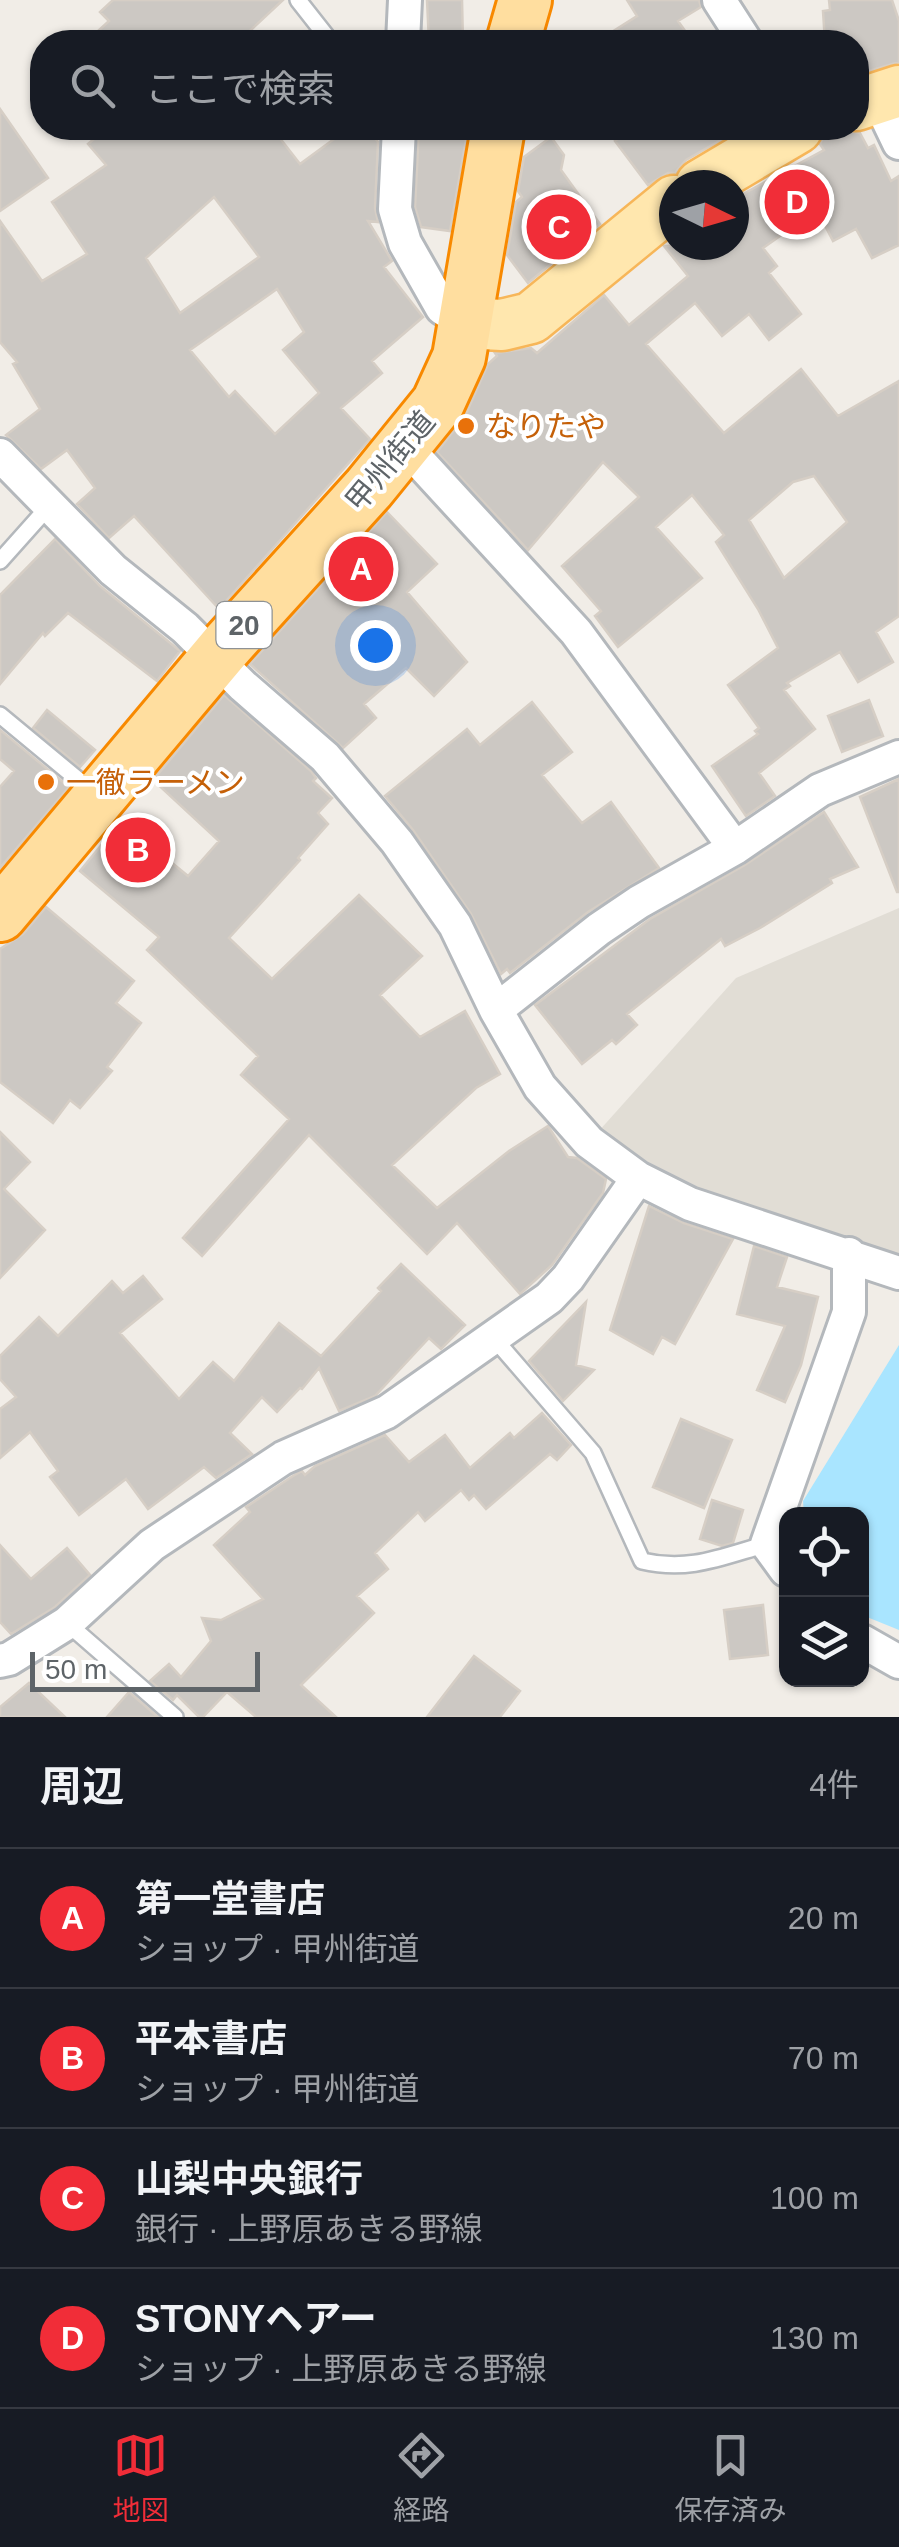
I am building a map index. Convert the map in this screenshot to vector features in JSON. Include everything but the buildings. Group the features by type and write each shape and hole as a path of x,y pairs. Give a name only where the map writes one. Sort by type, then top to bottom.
{"highway":[{"path":"517,30 525,0"},
{"name":"甲州街道","path":"0,915 217,656 405,446 438,403 459,357 496,140"}],"main road":[{"path":"726,170 776,140"},
{"path":"465,324 502,326 531,318 659,213"}],"street":[{"path":"404,30 405,0"},
{"path":"718,0 738,30"},
{"path":"877,98 899,144"},
{"path":"395,140 395,209 404,243 442,308 465,324"},
{"path":"405,446 576,632 735,848"},
{"path":"0,456 113,570 217,656 243,686 325,757 397,842 455,925 496,1010 540,1087 588,1142 638,1178 690,1204 899,1273"},
{"path":"496,1010 612,920 735,848 820,790 899,757"},
{"path":"0,1661 66,1623 152,1545 284,1458 387,1412 549,1298 568,1278 638,1178"},
{"path":"777,1557 849,1312 848,1254"},
{"path":"869,1645 899,1662"}],"lane":[{"path":"298,0 322,30"},
{"path":"0,561 50,505"},
{"path":"0,715 100,798"},
{"path":"492,1336 593,1453 642,1560 670,1567 777,1557"},
{"path":"66,1623 175,1717"}],"shaded area":[{"path":"899,908 899,1273 690,1204 589,1142 736,978"}],"water":[{"path":"899,1345 899,1630 869,1618 869,1507 803,1507 803,1501"}],"place":[{"name":"STONYヘアー","path":"797,202"},
{"name":"山梨中央銀行","path":"559,227"},
{"name":"なりたや","path":"466,426"},
{"name":"第一堂書店","path":"361,569"},
{"name":"一徹ラーメン","path":"46,782"},
{"name":"平本書店","path":"138,850"}]}
